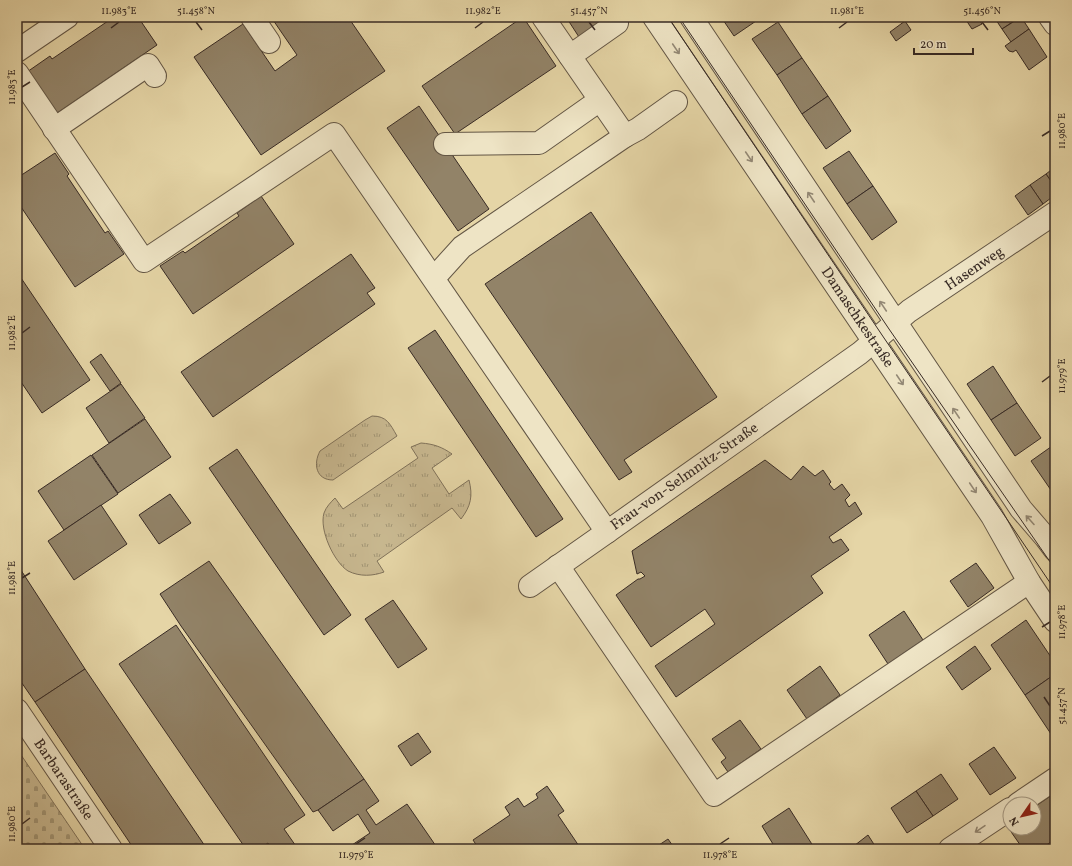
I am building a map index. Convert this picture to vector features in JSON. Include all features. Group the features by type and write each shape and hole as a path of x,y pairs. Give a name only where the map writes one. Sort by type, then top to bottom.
{"street":[{"path":"17,51 67,17"},
{"path":"252,17 269,42"},
{"path":"543,17 625,136"},
{"name":"Damaschkestraße","path":"654,17 992,516 1029,582 1055,621"},
{"name":"Damaschkestraße","path":"691,17 895,324 1021,509 1055,550"},
{"path":"1050,17 1055,24"},
{"path":"570,56 617,22"},
{"path":"17,73 54,129 148,64 155,76"},
{"path":"445,144 540,143 600,100"},
{"path":"434,278 462,247 676,102"},
{"name":"Frau-von-Selmnitz-Straße","path":"54,129 144,261 334,134 434,278 606,532 874,342"},
{"name":"Hasenweg","path":"874,342 910,311 1055,214"},
{"path":"530,586 606,532"},
{"path":"558,566 714,795 1029,582"},
{"name":"Barbarastraße","path":"17,710 110,849"},
{"path":"1030,796 1055,779"},
{"path":"950,849 1002,814"}],"green space":[{"path":"372,416 385,419 390,424 397,436 333,480 323,477 317,466 320,451"},
{"path":"421,443 438,446 452,454 432,468 449,494 469,480 471,496 467,510 461,519 452,508 377,561 384,572 366,575 348,571 338,561 329,545 323,520 326,509 335,498 343,509 418,458 411,447"},
{"path":"17,749 85,849 17,849"}],"building":[{"path":"105,17 138,17 157,45 56,114 27,72 50,56 52,59 108,21"},
{"path":"271,17 348,17 385,71 261,155 194,57 243,24 275,71 297,55"},
{"path":"523,17 556,66 455,134 422,86"},
{"path":"566,17 609,17 579,37"},
{"path":"721,17 757,17 759,19 734,36"},
{"path":"964,17 977,17 982,24 972,29"},
{"path":"994,17 1020,17 1002,29"},
{"path":"1021,17 1029,29 1011,42 1002,29"},
{"path":"905,21 911,30 896,41 890,32"},
{"path":"778,22 802,58 777,75 752,39"},
{"path":"1029,29 1047,57 1029,70 1016,50 1013,52 1009,51 1005,46"},
{"path":"802,58 828,96 802,114 777,75"},
{"path":"828,96 851,131 826,149 802,114"},
{"path":"419,106 489,209 458,231 387,128"},
{"path":"849,151 873,186 847,204 823,168"},
{"path":"55,153 69,174 67,176 105,233 108,231 124,254 75,287 17,201 17,178"},
{"path":"1055,167 1055,187 1046,174"},
{"path":"1046,174 1055,187 1055,195 1043,204 1030,185"},
{"path":"1030,185 1043,204 1028,215 1015,196"},
{"path":"873,186 897,222 872,240 847,204"},
{"path":"261,196 294,244 193,314 160,266 183,251 185,253 239,216 237,213"},
{"path":"591,212 717,397 624,460 632,472 619,480 485,284"},
{"path":"351,254 375,288 367,293 375,304 213,417 181,372"},
{"path":"17,272 90,380 42,413 17,376"},
{"path":"435,330 563,519 536,537 408,348"},
{"path":"101,354 121,383 110,391 90,362"},
{"path":"993,366 1017,403 991,420 967,384"},
{"path":"121,384 145,418 109,443 86,408"},
{"path":"1017,403 1041,438 1015,456 991,420"},
{"path":"145,419 171,457 118,493 92,455"},
{"path":"1055,444 1055,496 1031,461"},
{"path":"237,449 351,615 324,635 209,468"},
{"path":"91,455 118,494 64,530 38,491"},
{"path":"765,460 791,480 803,466 815,476 823,470 831,482 829,484 834,490 842,484 850,495 845,500 849,507 855,502 862,514 829,537 833,543 841,539 849,550 811,576 823,593 676,697 655,666 715,624 705,609 651,647 616,595 638,579 645,576 641,572 637,574 632,551"},
{"path":"170,494 191,523 159,544 139,515"},
{"path":"101,505 127,544 74,580 48,541"},
{"path":"209,561 364,779 318,810 313,812 160,594"},
{"path":"976,563 994,588 968,607 950,581"},
{"path":"17,564 85,669 35,702 17,676"},
{"path":"393,600 427,649 398,668 365,619"},
{"path":"904,611 923,640 888,664 869,635"},
{"path":"1026,620 1055,663 1055,674 1025,695 991,645"},
{"path":"176,625 305,815 284,829 298,849 272,849 268,843 259,849 246,849 119,664"},
{"path":"975,646 991,669 962,690 946,667"},
{"path":"820,666 840,695 807,719 787,690"},
{"path":"85,669 207,849 134,849 35,702"},
{"path":"1055,674 1055,740 1025,695"},
{"path":"740,720 761,749 728,772 721,762 726,758 712,739"},
{"path":"418,733 431,752 411,766 398,746"},
{"path":"994,747 1016,778 990,795 969,764"},
{"path":"941,774 958,799 933,816 916,791"},
{"path":"364,779 379,801 366,810 376,825 407,804 438,849 346,849 370,833 358,814 333,831 318,810"},
{"path":"547,786 564,811 558,815 581,849 479,849 473,840 510,815 505,807 518,798 524,807 538,798 536,794"},
{"path":"916,791 933,816 907,833 891,808"},
{"path":"1055,793 1055,839 1041,849 1023,849 1014,836 1042,836 1042,802"},
{"path":"789,808 815,849 776,849 762,826"},
{"path":"868,835 877,849 850,849"},
{"path":"668,839 675,849 653,849"}],"tram line":[{"path":"668,17 1055,590"},
{"path":"679,17 889,329 1055,569"}]}
